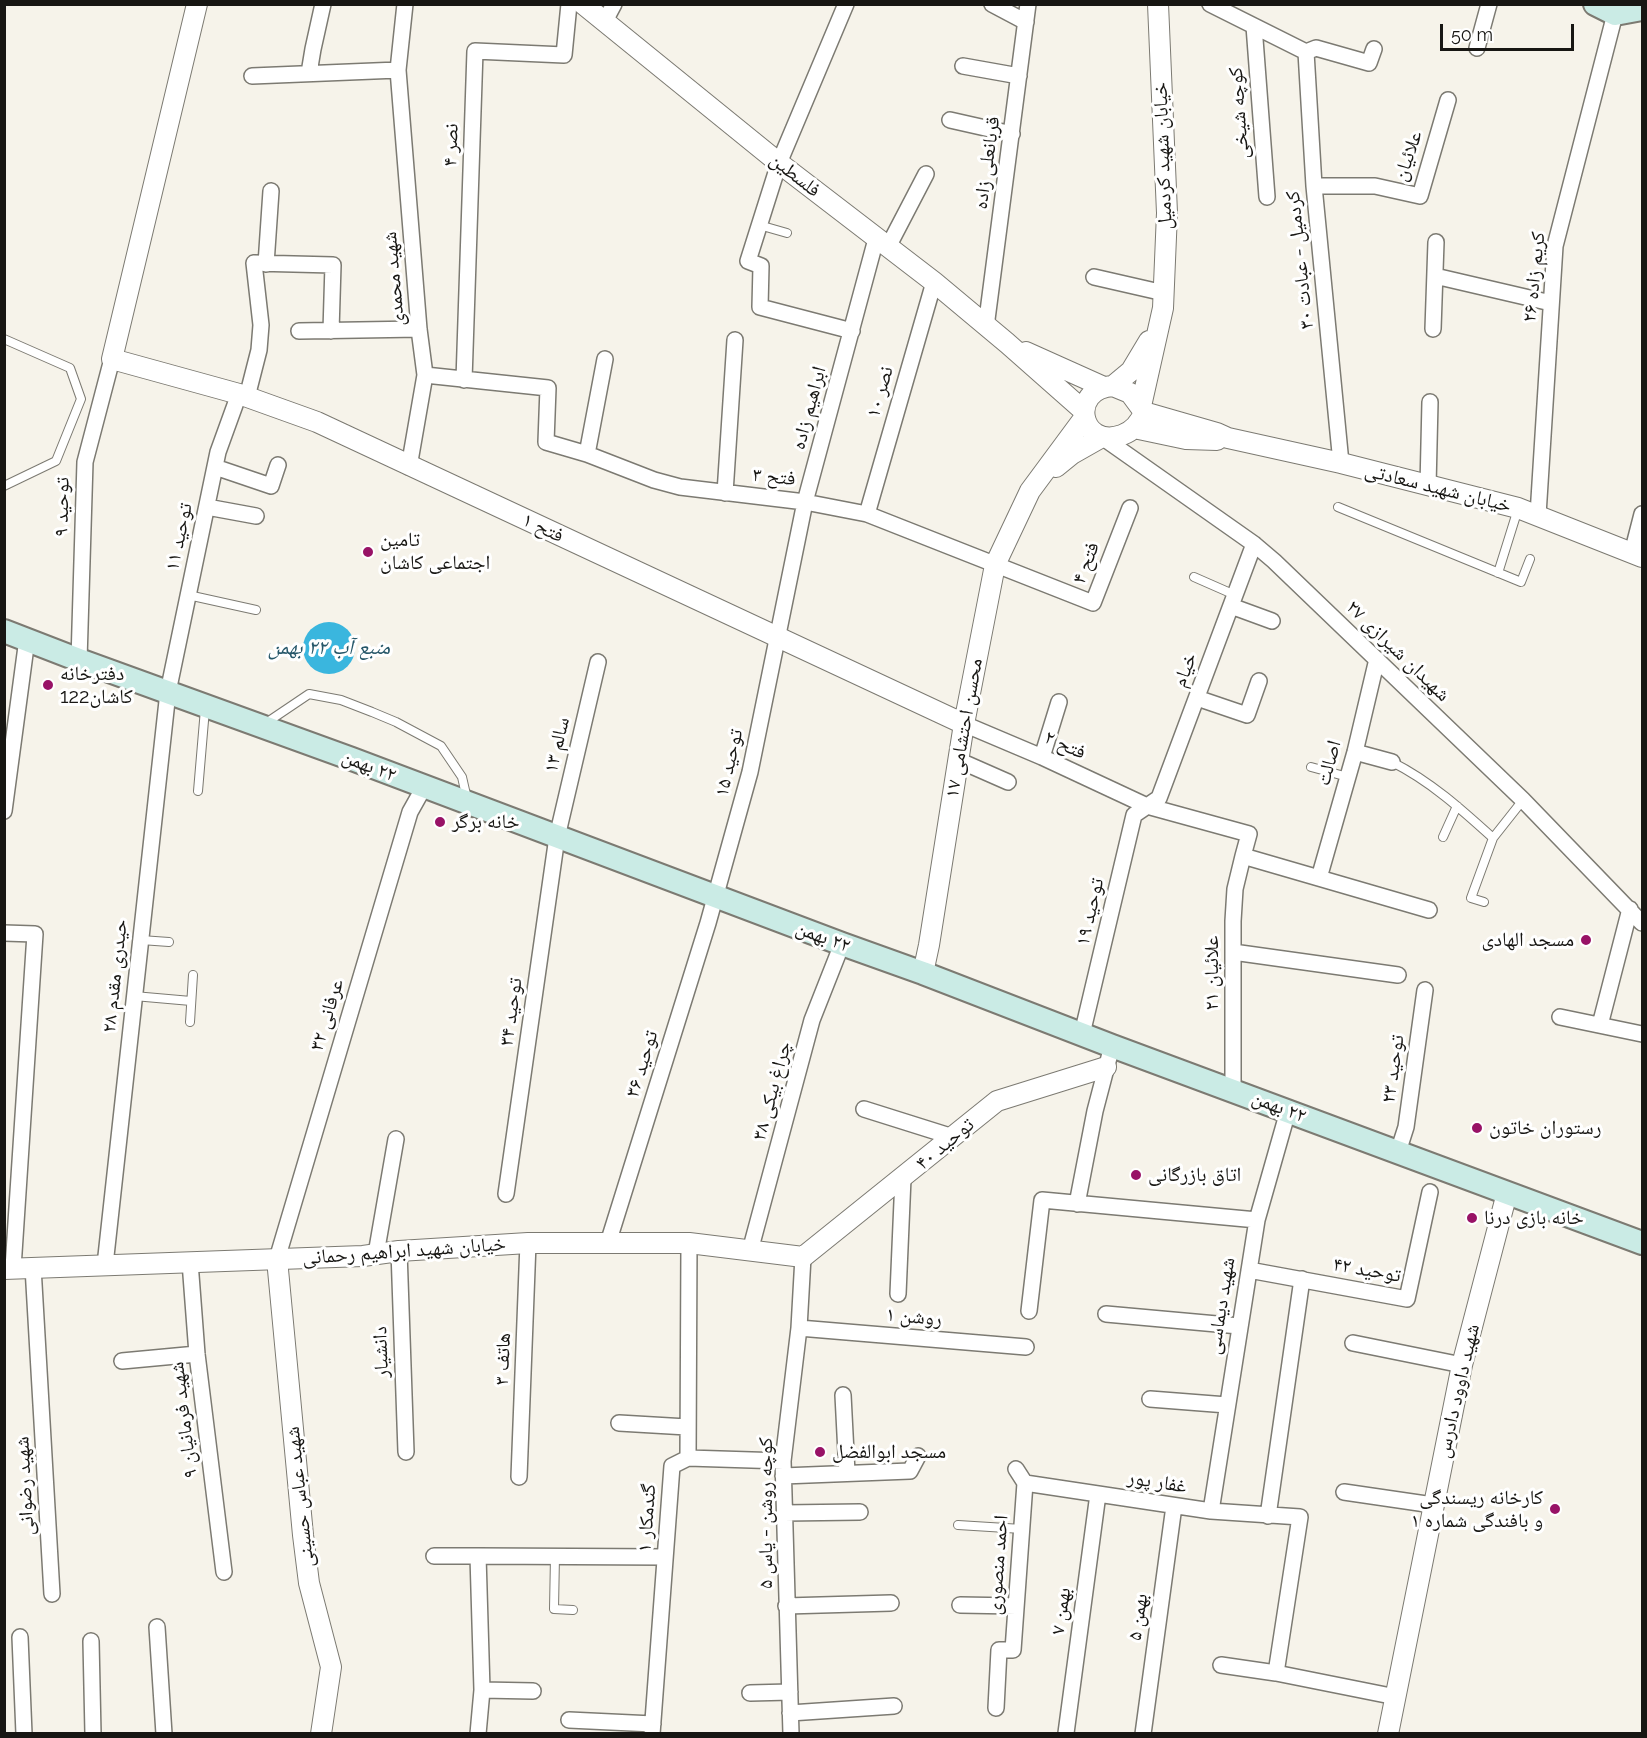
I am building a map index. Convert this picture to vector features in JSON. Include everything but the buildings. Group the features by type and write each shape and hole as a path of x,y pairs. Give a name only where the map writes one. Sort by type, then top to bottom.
{"main road":[{"path":"1595,4 1615,9 1642,9"},
{"name":"٢٢ بهمن","path":"4,631 1082,1034 1109,1056 1233,1090 1642,1243"}],"street":[{"path":"112,359 197,4"},
{"path":"309,74 324,4"},
{"name":"شهید محمدی","path":"405,4 398,70 419,329 425,375 409,466"},
{"name":"نصر ۴","path":"464,380 475,51 564,55 569,4"},
{"name":"فلسطین","path":"583,4 610,13 779,162 934,282 1007,344"},
{"path":"846,4 779,162 748,261 760,266 759,307 852,331"},
{"path":"992,4 1026,22"},
{"name":"قربانعلی زاده","path":"986,327 1028,4"},
{"name":"خیابان شهید کردمیل","path":"1158,4 1167,213 1164,300"},
{"path":"1210,4 1306,52 1316,48 1371,56"},
{"path":"1477,48 1489,4"},
{"name":"کریم زاده ۲۶","path":"1538,515 1555,246 1615,9"},
{"name":"کوچه شیخی","path":"1254,26 1267,197"},
{"name":"کردمیل - عبادت ۳۰","path":"1306,52 1314,186 1341,463"},
{"path":"963,66 1019,76"},
{"path":"252,76 398,70"},
{"name":"علائیان","path":"1314,186 1375,186 1420,196 1448,100"},
{"path":"950,120 1012,134"},
{"name":"ابراهیم زاده","path":"777,637 805,502 852,331 882,243 926,174"},
{"path":"271,191 266,264 333,265 331,331"},
{"path":"1433,329 1436,242"},
{"name":"توحید ۱۱","path":"168,692 218,452 243,395 259,350 261,325 254,263 266,264"},
{"path":"1435,276 1551,303"},
{"path":"1094,277 1164,300"},
{"name":"نصر ۱۰","path":"867,514 934,282"},
{"path":"1084,415 1090,396 1109,387 1131,371 1144,351 1164,300"},
{"path":"1007,344 1084,415 1091,430 1102,437 1119,436 1140,415 1164,300"},
{"path":"299,331 419,329"},
{"path":"725,492 735,340"},
{"path":"1007,344 1109,387 1130,393 1140,415"},
{"name":"فتح ۱","path":"112,359 243,395 317,422 964,724"},
{"name":"توحید ۹","path":"79,660 85,462 112,359"},
{"path":"587,454 605,359"},
{"path":"425,375 464,380"},
{"name":"فتح ۳","path":"464,380 548,388 546,442 587,454 654,480 680,487 805,502 867,514 995,565"},
{"path":"1428,486 1430,402"},
{"name":"محسن احتشامی ۱۷","path":"923,973 964,724 995,565 1030,491 1084,415"},
{"name":"خیابان شهید سعادتی","path":"1140,415 1186,439 1228,438 1341,463 1518,508 1637,555"},
{"name":"محسن احتشامی ۱۷","path":"1030,491 1059,464 1102,437"},
{"name":"شهیدان شیرازی ۲۷","path":"1102,437 1254,543 1377,659 1638,913"},
{"path":"215,466 271,486 278,465"},
{"path":"207,507 256,516"},
{"name":"فتح ۴","path":"995,565 1093,603 1130,508"},
{"path":"1637,555 1642,514"},
{"name":"خیام","path":"1147,806 1160,798 1254,543"},
{"path":"1233,601 1272,621"},
{"name":"توحید ۱۵","path":"716,897 750,772 777,637"},
{"path":"4,811 27,639"},
{"name":"اصالت","path":"1319,878 1355,752 1377,659"},
{"name":"سالم ۱۳","path":"557,837 598,662"},
{"path":"1197,698 1247,715 1259,681"},
{"name":"حیدری مقدم ۲۸","path":"105,1265 168,692"},
{"path":"1042,758 1059,702"},
{"name":"فتح ۲","path":"964,724 1147,806 1250,834 1243,856"},
{"path":"1355,752 1392,762"},
{"path":"958,760 1008,782"},
{"name":"عرفانی ۳۲","path":"278,1259 410,812 424,788"},
{"name":"توحید ۱۹","path":"1082,1034 1134,815 1147,806"},
{"name":"توحید ۳۴","path":"506,1194 557,837"},
{"path":"1243,856 1429,910"},
{"name":"علائیان ۲۱","path":"1233,1090 1235,889 1243,856"},
{"name":"توحید ۳۶","path":"608,1243 716,897"},
{"path":"1600,1025 1638,913"},
{"path":"4,933 35,934 9,1269"},
{"name":"چراغ بیکی ۳۸","path":"750,1251 812,1020 842,944"},
{"path":"1233,952 1398,975"},
{"name":"توحید ۲۳","path":"1398,1152 1406,1127 1416,1036 1425,990"},
{"path":"1560,1017 1642,1034"},
{"path":"1077,1204 1095,1110 1109,1056"},
{"name":"توحید ۴۰","path":"803,1257 997,1101 1109,1056"},
{"path":"864,1109 953,1137"},
{"name":"شهید دیماسی","path":"1211,1512 1257,1220 1288,1111"},
{"path":"376,1254 396,1139"},
{"path":"898,1294 903,1178"},
{"name":"توحید ۴۲","path":"1249,1269 1407,1299 1430,1192"},
{"name":"شهید داوود دادرس","path":"1388,1734 1462,1365 1507,1193"},
{"path":"1029,1311 1042,1200 1257,1220"},
{"name":"خیابان شهید ابراهیم رحمانی","path":"9,1269 278,1259 528,1243 689,1243 803,1257"},
{"name":"هاتف ۳","path":"519,1477 528,1243"},
{"path":"689,1243 688,1458 783,1469 847,1473 910,1472 918,1456"},
{"name":"دانشیار","path":"399,1251 406,1452"},
{"name":"کوچه روشن - یاس ۵","path":"791,1734 783,1469 799,1328 803,1257"},
{"name":"شهید عباس حسینی","path":"278,1259 309,1583 331,1667 321,1734"},
{"name":"شهید فرمانیان ۹","path":"190,1262 197,1354 224,1572"},
{"name":"شهید رضوانی","path":"33,1267 52,1594"},
{"path":"1268,1516 1302,1279"},
{"path":"1106,1314 1239,1326"},
{"name":"روشن ۱","path":"799,1328 1026,1347"},
{"path":"1353,1343 1462,1365"},
{"path":"122,1361 197,1354"},
{"path":"843,1395 847,1473"},
{"path":"1150,1399 1227,1405"},
{"path":"619,1423 687,1427"},
{"name":"گندمکار ۱","path":"652,1729 672,1466 688,1458"},
{"path":"1016,1469 1025,1483"},
{"name":"غفار پور","path":"1025,1483 1211,1512 1300,1517 1276,1673"},
{"name":"احمد منصوری","path":"996,1708 999,1650 1013,1650 1025,1483"},
{"path":"1344,1492 1433,1505"},
{"name":"بهمن ۷","path":"1066,1733 1098,1494"},
{"name":"بهمن ۵","path":"1143,1734 1174,1506"},
{"path":"784,1513 860,1512"},
{"path":"434,1556 665,1557"},
{"path":"478,1556 482,1690 478,1734"},
{"path":"786,1606 891,1603"},
{"path":"960,1605 1016,1606"},
{"path":"157,1627 164,1734"},
{"path":"20,1637 24,1734"},
{"path":"90,1641 93,1734"},
{"path":"1221,1665 1396,1696"},
{"path":"482,1690 533,1691"},
{"path":"750,1693 790,1692"},
{"path":"790,1713 894,1706"},
{"path":"569,1720 652,1729"}],"lane":[{"path":"759,225 787,233"},
{"path":"4,339 70,368 81,399 56,461 4,486"},
{"path":"1338,507 1521,582 1530,559"},
{"path":"1498,573 1518,508"},
{"path":"1194,577 1233,601"},
{"path":"189,595 256,610"},
{"path":"261,726 309,694 341,700 396,722 441,746 462,777 468,803"},
{"path":"198,791 206,705"},
{"path":"1392,762 1413,772 1493,838"},
{"path":"1311,767 1348,777"},
{"path":"1484,902 1471,898 1493,838 1523,800"},
{"path":"1443,837 1457,806"},
{"path":"141,940 169,942"},
{"path":"190,1022 193,975"},
{"path":"134,996 191,1001"},
{"path":"957,1525 1022,1529"},
{"path":"555,1556 554,1609 573,1610"}],"water":[{"name":"منبع آب ۲۲ بهمن","path":"324,622 334,622 344,626 351,633 355,648 351,663 344,670 334,674 324,674 314,670 307,663 303,653 303,643 307,633 314,626"}],"place":[{"name":"تامین اجتماعی کاشان","path":"368,552"},
{"name":"دفترخانه 122کاشان","path":"48,685"},
{"name":"خانه برگر","path":"440,822"},
{"name":"مسجد الهادی","path":"1586,940"},
{"name":"رستوران خاتون","path":"1477,1128"},
{"name":"اتاق بازرگانی","path":"1136,1175"},
{"name":"خانه بازی درنا","path":"1472,1218"},
{"name":"مسجد ابوالفضل","path":"820,1452"},
{"name":"کارخانه ریسندگی و بافندگی شماره ۱","path":"1555,1509"}]}
